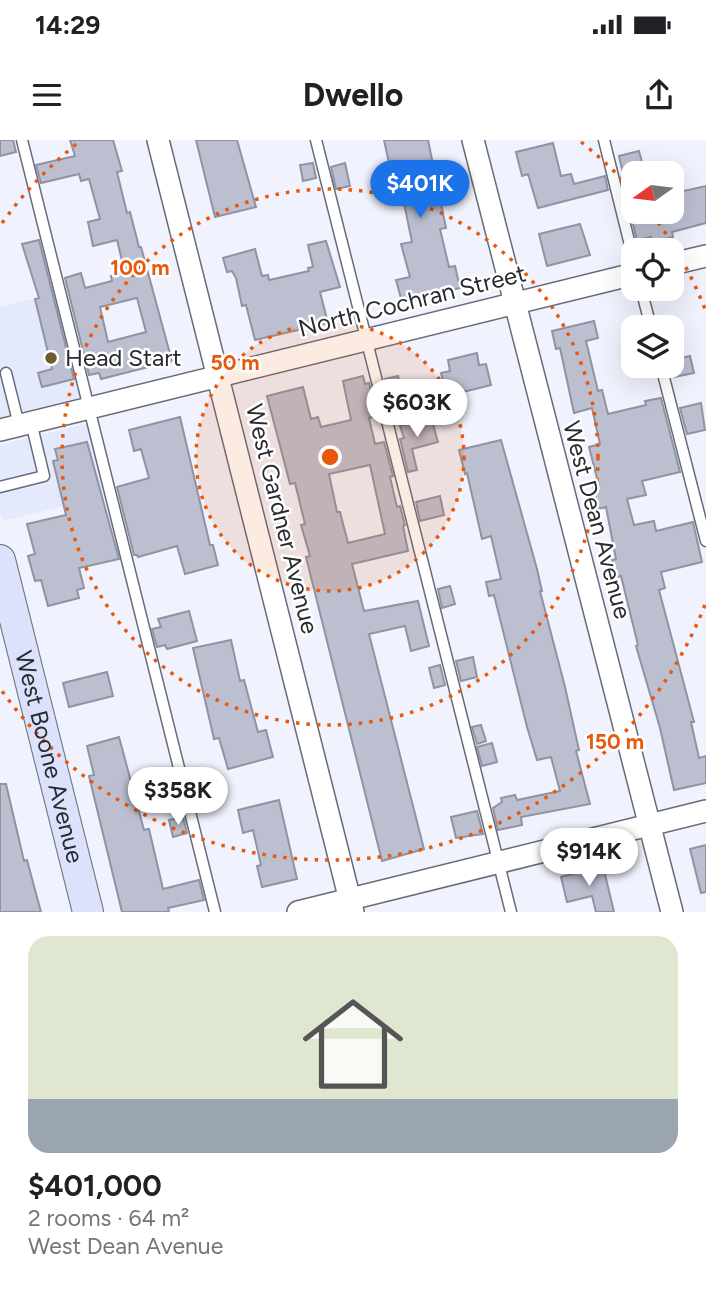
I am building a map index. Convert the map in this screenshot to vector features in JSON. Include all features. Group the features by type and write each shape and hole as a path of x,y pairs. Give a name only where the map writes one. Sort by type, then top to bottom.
{"main road":[{"name":"West Boone Avenue","path":"0,559 88,912"}],"street":[{"name":"West Gardner Avenue","path":"158,140 351,906"},
{"name":"West Dean Avenue","path":"474,140 672,912"},
{"path":"684,261 706,256"},
{"name":"North Cochran Street","path":"17,426 621,277"},
{"path":"298,912 351,906 498,862 706,811"}],"lane":[{"path":"22,140 215,912"},
{"path":"316,140 511,912"},
{"path":"604,140 628,238"},
{"path":"0,486 44,476 17,426 6,373"},
{"path":"664,378 706,541"}],"shaded area":[{"path":"58,293 85,399 0,420 0,307"},
{"path":"90,423 109,495 3,521 0,511 0,445"}],"building":[{"path":"0,140 13,140 16,152 0,156"},
{"path":"70,140 113,140 122,171 117,172 127,213 130,212 141,247 172,361 101,379 99,373 89,375 65,278 81,273 85,288 112,281 111,276 125,273 117,240 93,246 88,222 100,219 89,179 81,181 79,174 41,183 36,165 75,156","holes":["137,298 146,332 108,342 100,307"]},
{"path":"196,140 237,140 256,207 215,217"},
{"path":"384,140 428,140 446,228 440,229 449,267 455,266 460,288 402,302 396,280 410,277 401,244 412,242 404,203 394,205"},
{"path":"553,143 561,176 571,174 574,184 605,176 608,190 538,208 528,174 522,176 516,152"},
{"path":"639,151 642,161 621,161 621,164 619,156"},
{"path":"313,163 316,178 303,181 300,165"},
{"path":"345,163 350,186 336,189 331,167"},
{"path":"706,186 706,223 672,232 673,237 669,238 636,238 633,224 684,224 684,191"},
{"path":"580,224 590,255 547,266 539,234"},
{"path":"39,240 74,379 42,387 38,373 52,369 35,299 39,298 22,244"},
{"path":"326,241 340,287 320,292 328,323 255,340 246,305 242,306 236,278 232,271 227,272 223,258 255,249 262,276 268,275 269,280 309,271 308,268 313,267 308,245"},
{"path":"594,321 598,338 586,341 598,391 602,390 608,414 646,405 645,401 661,398 680,472 642,481 646,495 627,499 634,525 654,521 656,531 693,522 702,562 661,572 665,588 659,590 694,722 691,722 699,758 706,756 706,783 674,790 660,728 636,646 638,645 621,576 616,577 612,560 616,559 606,507 598,509 593,487 599,486 589,447 600,444 592,408 574,413 560,348 556,349 552,331"},
{"path":"477,353 479,365 486,364 491,385 447,396 441,373 450,371 448,360"},
{"path":"690,356 694,373 684,375 684,357"},
{"path":"363,376 365,384 369,383 378,416 369,418 375,444 384,442 393,476 390,477 397,507 400,506 405,525 403,526 408,551 352,564 364,611 418,601 429,646 411,651 405,626 369,634 424,849 382,861 306,557 310,556 301,525 305,524 295,483 290,484 267,396 303,387 311,419 318,417 321,427 351,420 343,381","holes":["370,465 385,534 348,543 340,512 337,512 329,474"]},
{"path":"398,376 406,408 393,412 385,379"},
{"path":"701,403 705,430 687,434 680,408"},
{"path":"180,417 210,545 213,545 218,565 185,574 177,546 138,557 134,555 117,487 149,478 141,449 134,451 129,430"},
{"path":"431,417 438,442 412,449 417,470 408,472 400,439 404,438 400,426"},
{"path":"501,440 537,569 590,804 521,817 522,825 498,830 493,808 502,802 501,798 515,795 517,800 560,791 551,757 537,760 527,727 494,595 489,596 486,582 501,579 491,536 482,539 459,450"},
{"path":"87,442 119,559 79,568 84,588 77,590 79,598 48,606 41,580 35,581 28,556 35,554 27,524 66,515 53,461 58,460 55,449"},
{"path":"440,496 444,515 420,521 416,502"},
{"path":"450,586 455,604 442,608 438,589"},
{"path":"189,611 197,641 167,649 165,645 157,647 152,629 161,627 158,619"},
{"path":"231,640 240,681 244,680 258,732 266,730 273,757 228,769 219,738 214,739 193,648"},
{"path":"473,657 477,677 461,681 456,661"},
{"path":"440,665 445,685 434,688 429,668"},
{"path":"107,672 113,696 69,707 63,683"},
{"path":"481,725 486,741 477,744 472,727"},
{"path":"119,737 144,830 149,829 163,889 199,880 204,900 168,908 169,912 122,912 89,776 94,775 87,746"},
{"path":"492,743 497,762 482,766 477,747"},
{"path":"0,784 6,784 24,861 27,860 41,912 0,912"},
{"path":"279,800 297,879 262,887 257,866 261,865 253,830 243,833 238,810"},
{"path":"477,811 483,834 456,838 451,817"},
{"path":"183,817 187,833 173,837 169,820"},
{"path":"706,845 706,892 701,893 690,849"},
{"path":"603,866 614,912 596,912 592,896 567,902 561,877"}],"place":[{"name":"Head Start","path":"51,358"}]}
